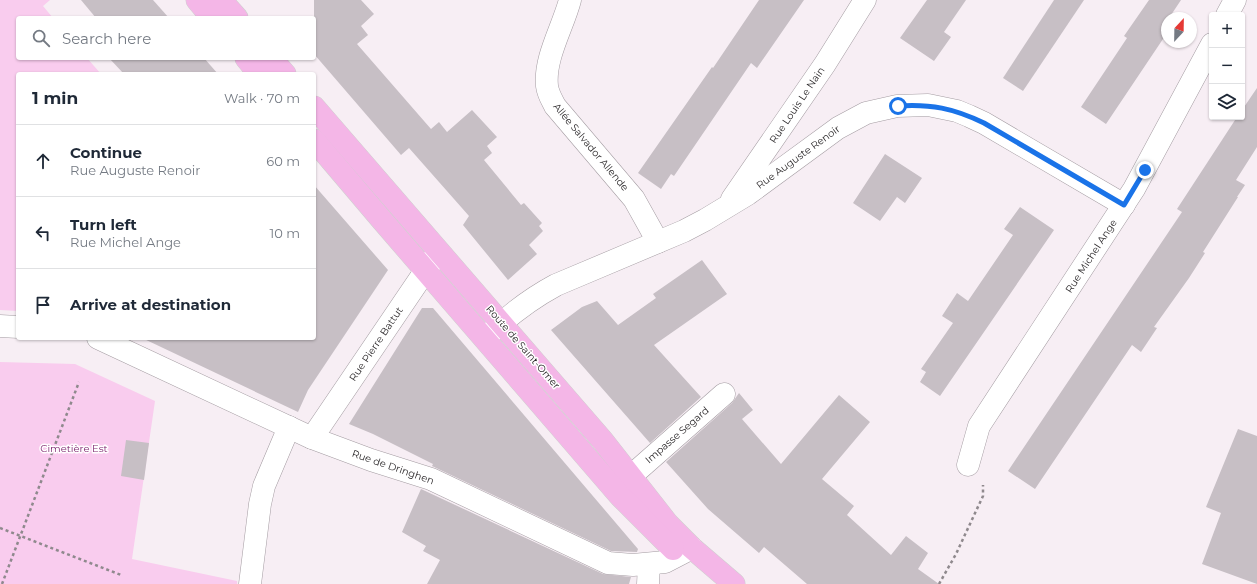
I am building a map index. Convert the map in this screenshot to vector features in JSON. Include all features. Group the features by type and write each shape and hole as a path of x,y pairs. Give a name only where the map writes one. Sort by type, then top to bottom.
{"main road":[{"path":"197,0 210,16"},
{"path":"221,0 235,16"},
{"path":"248,60 257,72"},
{"path":"274,60 284,72"},
{"name":"Route de Saint-Omer","path":"316,109 502,322 603,441 668,524 686,552 712,584"},
{"name":"Route de Saint-Omer","path":"316,142 620,496 686,552 734,584"}],"street":[{"name":"Allée Salvador Allende","path":"570,0 549,61 547,86 550,96 556,106 634,199 658,242"},
{"name":"Rue Louis Le Nain","path":"726,208 825,64 865,0"},
{"path":"1229,12 1235,0"},
{"name":"Rue Michel Ange","path":"968,465 975,436 985,416 1124,205 1145,170 1210,48"},
{"name":"Rue Auguste Renoir","path":"484,339 502,322 525,304 556,285 658,242 726,208 748,194 850,120 866,113 882,109 898,106 928,105 957,111 970,116 1124,205"},
{"name":"Rue Pierre Battut","path":"312,438 439,251"},
{"path":"0,326 16,327"},
{"name":"Rue de Dringhen","path":"102,340 312,438 365,458 432,479 608,563 632,566 648,574 665,562 686,552"},
{"name":"Impasse Segard","path":"631,476 724,394"},
{"path":"250,584 260,504 264,486 289,427"}],"path":[{"path":"2,584 79,382"},
{"path":"939,584 956,554 984,496 983,484 968,465"},
{"path":"0,528 120,575"}],"green space":[{"path":"0,0 50,0 43,6 51,16 16,16 16,60 89,60 99,72 16,72 16,311 0,310"},
{"name":"Cimetière Est","path":"0,362 75,364 155,401 132,559 237,581 237,584 0,584"}],"building":[{"path":"81,0 153,0 167,16 94,16"},
{"path":"314,0 361,0 374,14 361,26 368,35 357,44 431,129 439,122 447,132 472,110 497,137 487,146 492,153 484,160 521,205 524,203 542,223 539,226 543,231 529,245 537,254 508,280 463,225 469,216 409,148 401,155 316,56 316,16 314,16"},
{"path":"759,0 804,0 757,68 751,63 674,176 671,174 661,189 638,173 712,67 713,68"},
{"path":"927,0 966,0 944,32 951,37 934,61 900,38"},
{"path":"1054,0 1084,0 1023,91 1003,78"},
{"path":"1149,0 1181,0 1173,12 1161,12 1161,42 1106,124 1081,107 1127,38 1124,36"},
{"path":"111,60 206,60 216,72 122,72"},
{"path":"1257,88 1257,147 1236,180 1245,185 1203,252 1205,253 1189,278 1154,327 1157,328 1141,352 1132,345 1035,489 1008,471 1182,212 1177,209 1235,120 1245,120 1245,106"},
{"path":"885,154 922,178 905,203 897,197 880,221 853,203"},
{"path":"316,187 388,270 308,390 298,412 146,340 316,340"},
{"path":"1020,207 1054,230 940,396 920,382 926,372 921,369 953,323 942,316 957,293 968,301 1013,235 1004,229"},
{"path":"702,260 727,294 654,345 701,397 650,443 551,330 582,307 597,301 618,325 656,298 653,294"},
{"path":"422,308 433,308 638,549 637,552 611,551 432,466 433,464 373,434 349,424"},
{"path":"739,393 753,410 742,419 781,464 839,395 870,422 822,479 854,506 847,515 891,555 906,536 928,553 918,569 939,584 807,584 764,547 759,553 708,509 666,462 732,403"},
{"path":"1238,429 1257,436 1257,584 1202,564 1221,513 1206,507"},
{"path":"126,440 149,443 144,480 121,476"},
{"path":"421,489 603,574 631,577 629,584 427,584 440,560 423,551 426,546 402,532"}],"route":[{"path":"898,106 928,105 957,111 970,116 1124,205 1145,170"}]}
